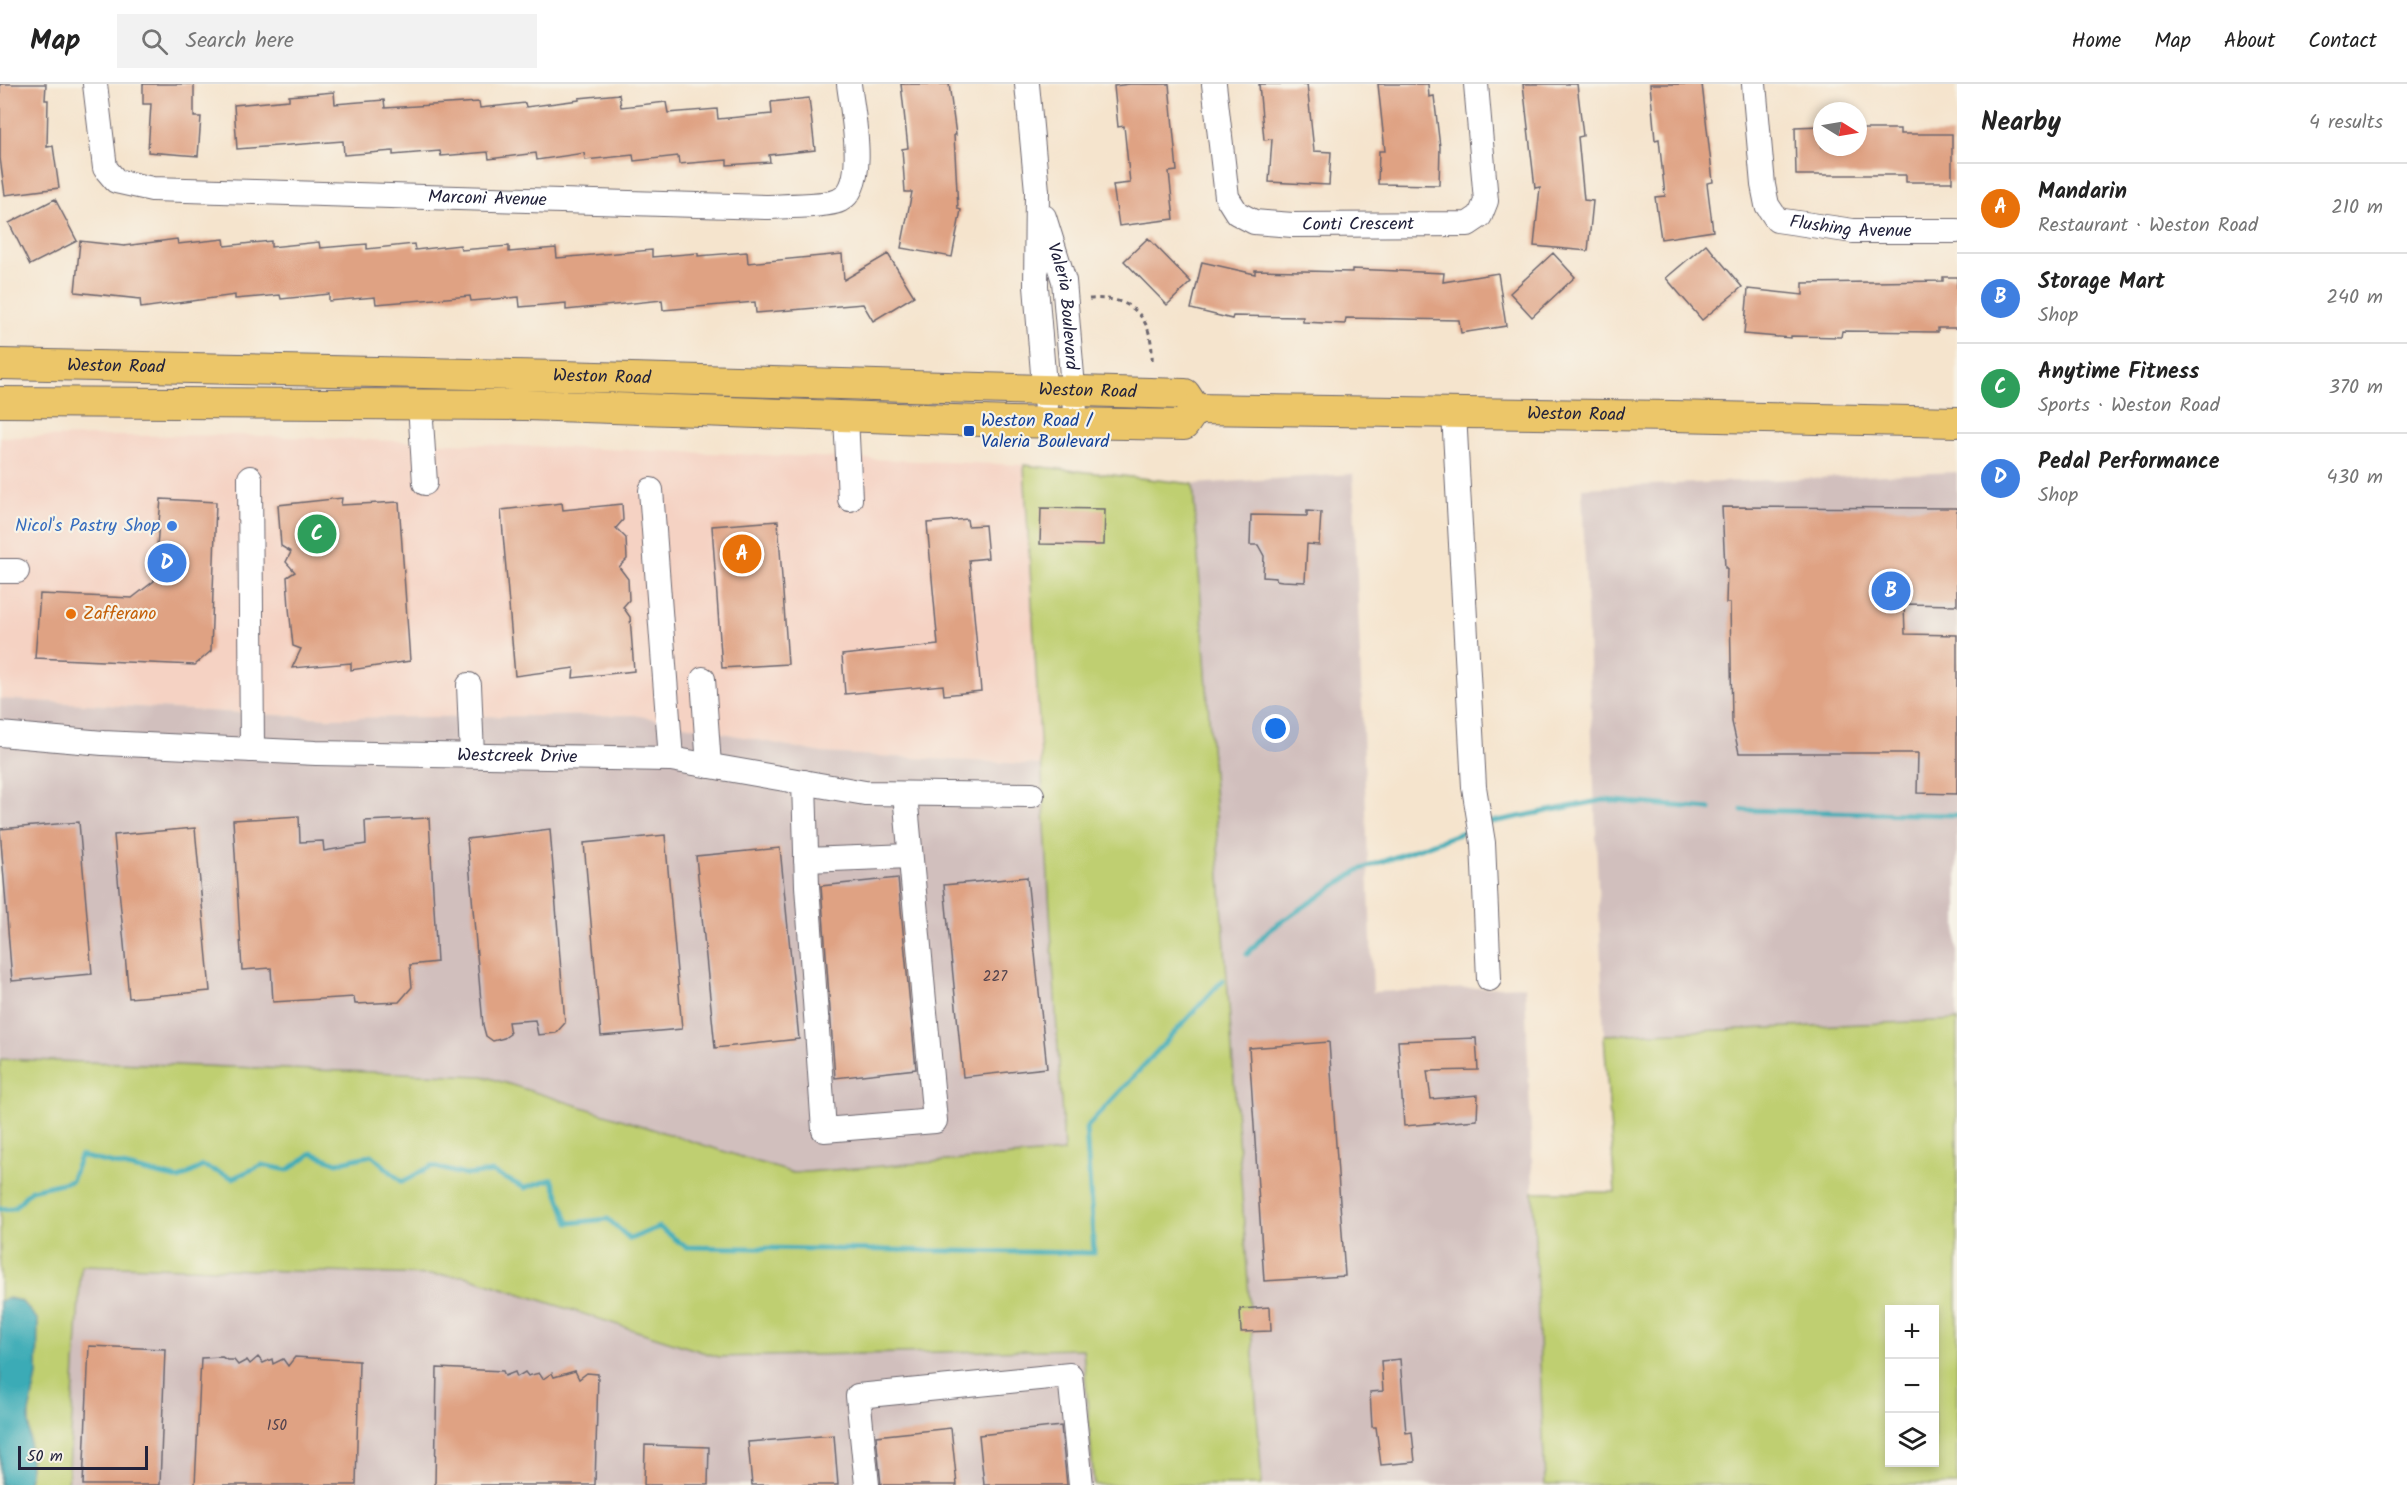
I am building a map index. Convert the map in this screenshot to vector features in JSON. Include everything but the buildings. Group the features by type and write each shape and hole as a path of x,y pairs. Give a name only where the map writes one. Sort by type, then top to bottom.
{"main road":[{"name":"Weston Road","path":"0,364 1185,393 1195,409"},
{"name":"Weston Road","path":"0,402 526,405 846,417 1184,425 1195,409"},
{"name":"Weston Road","path":"1195,409 1957,423"}],"street":[{"name":"Marconi Avenue","path":"95,84 105,168 116,181 152,189 766,207 839,201 849,192 856,175 857,156 849,84"},
{"name":"Valeria Boulevard","path":"1027,84 1037,191 1064,281 1059,391 1062,423"},
{"name":"Conti Crescent","path":"1214,84 1227,197 1237,213 1254,222 1328,225 1468,224 1480,216 1486,201 1476,84"},
{"name":"Flushing Avenue","path":"1754,84 1763,185 1767,205 1777,220 1853,231 1957,231"},
{"path":"420,405 425,483"},
{"path":"1454,413 1474,787 1484,843 1489,979"},
{"path":"846,417 850,499"},
{"path":"250,478 252,750"},
{"path":"651,490 671,759"},
{"path":"703,679 709,766"},
{"path":"469,685 472,755"},
{"name":"Westcreek Drive","path":"0,734 56,741 252,750 671,759 865,793 1032,795"},
{"path":"804,782 806,860 824,1130 935,1121 905,794"},
{"path":"806,860 910,856"},
{"path":"867,1485 858,1396 1070,1375 1081,1485"}],"path":[{"path":"1089,298 1118,299 1140,315 1151,337 1152,364"}],"shaded area":[{"path":"237,435 1024,465 1042,765 822,753 635,715 338,718 0,699 0,437"},
{"path":"1957,472 1957,1020 1604,1035 1582,488"},
{"path":"1353,474 1373,992 1525,986 1545,1485 1262,1485 1193,484"},
{"path":"0,699 330,718 635,715 822,753 1042,765 1064,1152 793,1173 483,1076 0,1059"},
{"path":"81,1265 465,1276 718,1357 1083,1349 1094,1485 68,1485"}],"green space":[{"path":"1024,465 1193,484 1262,1485 1094,1485 1083,1349 718,1357 465,1276 81,1265 68,1485 0,1485 0,1059 483,1076 793,1173 1064,1152"},
{"path":"1957,1020 1957,1485 1545,1485 1533,1192 1615,1192 1604,1035"}],"water":[{"path":"9,1298 21,1301 38,1320 37,1376 29,1413 30,1473 27,1485 0,1485 0,1301"}],"waterway":[{"path":"1487,823 1604,800 1710,809"},
{"path":"1742,810 1957,815"},
{"path":"1247,954 1269,930 1359,870 1475,828"},
{"path":"0,1209 14,1208 31,1190 71,1181 80,1156 179,1179 203,1166 233,1178 262,1165 288,1170 312,1153 337,1163 372,1155 402,1182 432,1166 465,1175 492,1172 525,1188 552,1179 569,1223 608,1219 630,1239 659,1227 686,1247 1094,1253 1086,1128 1223,980"}],"place":[{"name":"Weston Road / Valeria Boulevard","path":"969,431"},
{"name":"Nicol's Pastry Shop","path":"172,526"},
{"name":"Anytime Fitness","path":"317,534"},
{"name":"Mandarin","path":"742,554"},
{"name":"Pedal Performance","path":"167,563"},
{"name":"Storage Mart","path":"1891,591"},
{"name":"Zafferano","path":"71,614"}]}
